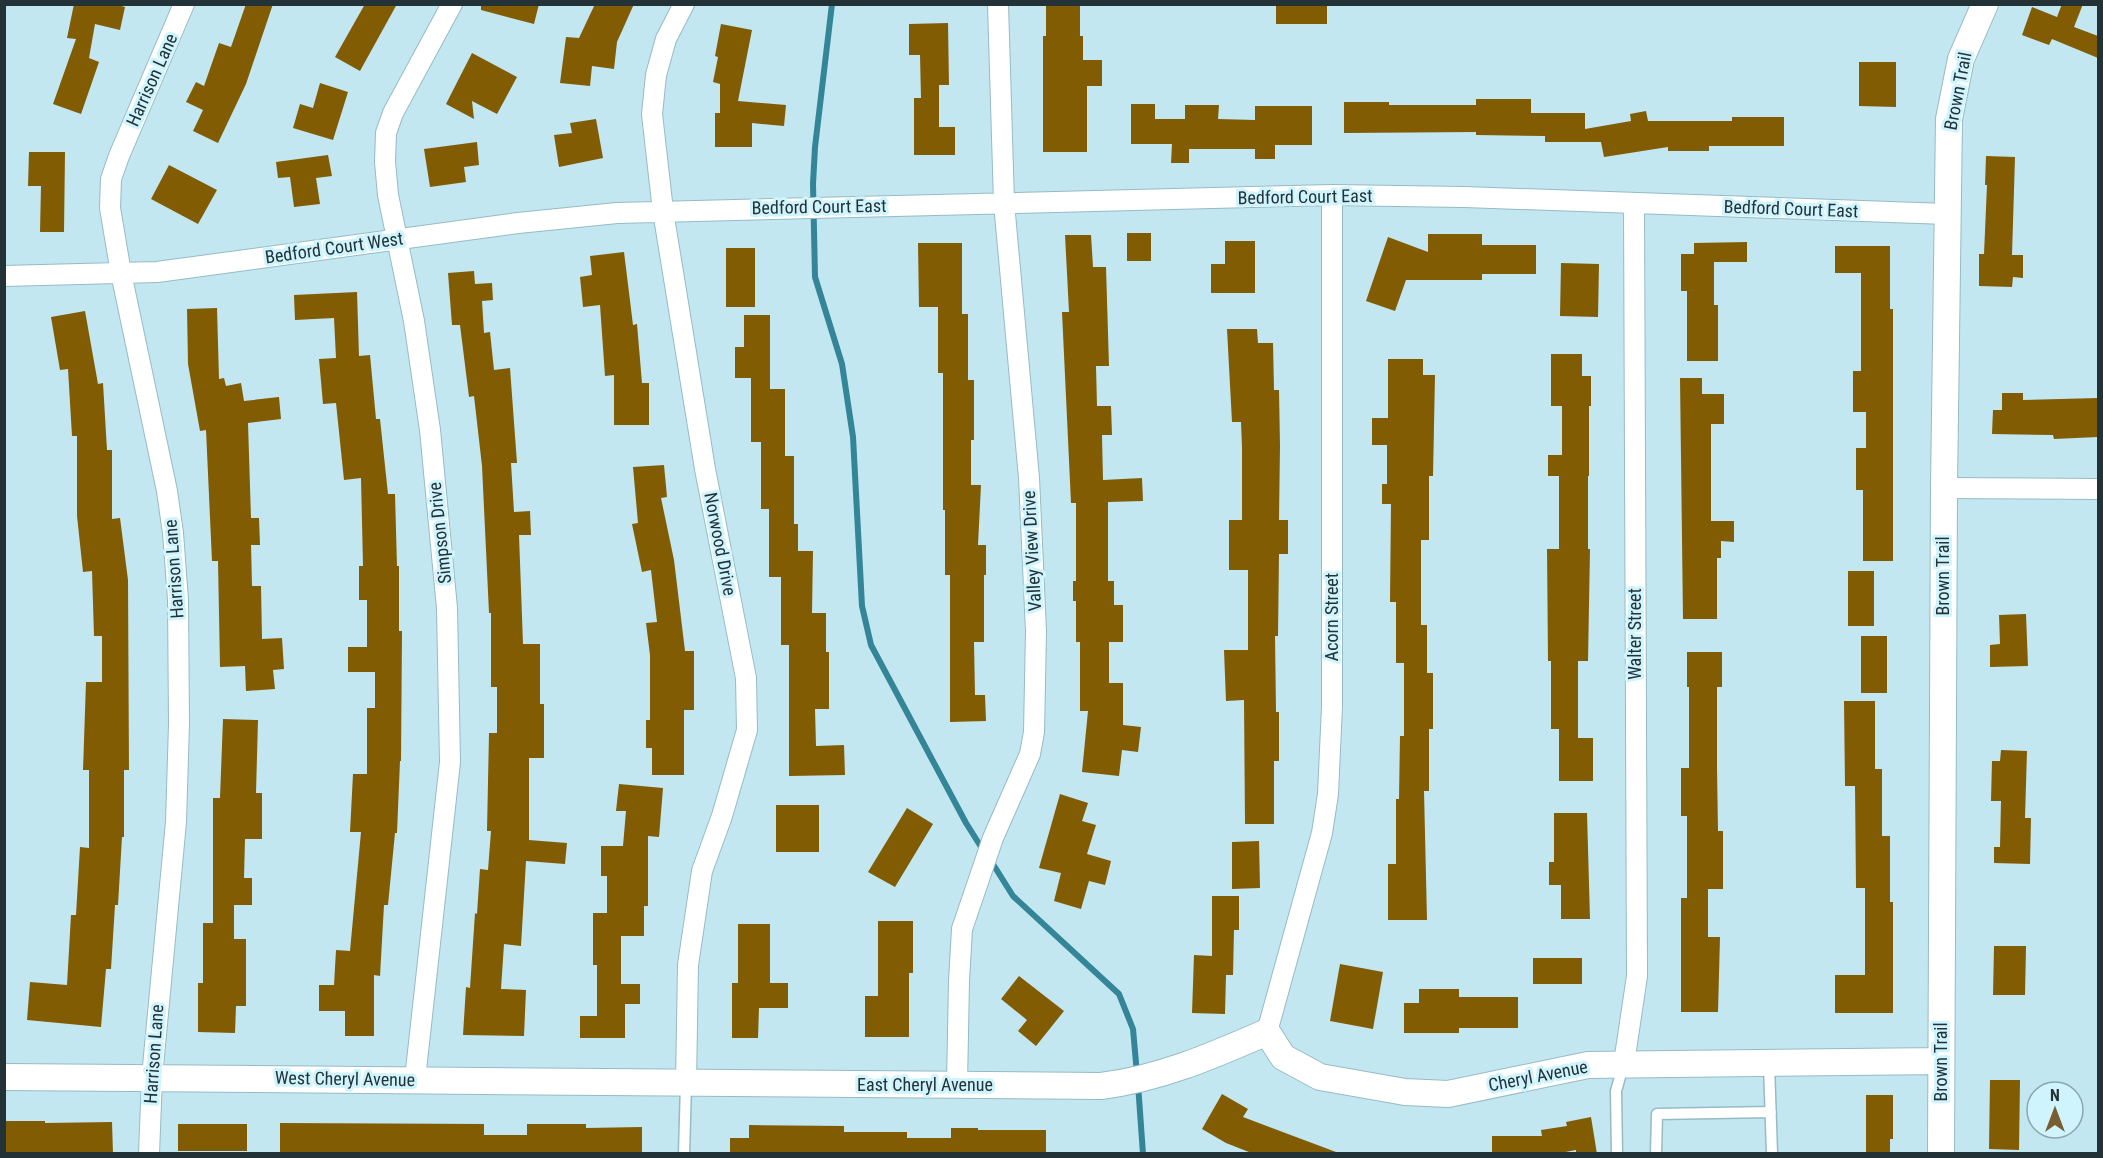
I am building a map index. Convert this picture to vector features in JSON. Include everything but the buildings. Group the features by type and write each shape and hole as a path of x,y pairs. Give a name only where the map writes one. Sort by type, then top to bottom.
{"street":[{"name":"Harrison Lane","path":"149,1154 152,1077 176,822 179,724 178,600 167,491 121,273 110,208 111,179 118,156 184,4"},
{"name":"Simpson Drive","path":"415,1079 450,762 447,608 430,430 414,321 396,239 385,162 386,133 393,113 452,4"},
{"name":"Norwood Drive","path":"684,4 666,39 656,75 652,114 663,212 705,469 746,678 747,730 722,816 702,870 688,964 686,1084"},
{"name":"Valley View Drive","path":"957,1085 962,929 993,838 1029,754 1034,732 1036,643 1029,478 1004,203 998,4"},
{"name":"Brown Trail","path":"1941,1154 1944,488 1949,119 1961,60 1985,4"},
{"name":"Bedford Court East","path":"663,212 1332,195 1464,197 1947,214"},
{"name":"Acorn Street","path":"1267,1032 1322,833 1328,794 1332,706 1332,195"},
{"name":"Walter Street","path":"1624,1063 1636,976 1634,203"},
{"name":"Bedford Court West","path":"4,276 157,272 518,223 617,213 663,212"},
{"path":"1944,488 2098,489"},
{"name":"Cheryl Avenue","path":"1267,1032 1283,1057 1320,1077 1405,1092 1448,1094 1588,1065 1941,1061"},
{"name":"East Cheryl Avenue","path":"686,1084 1101,1086 1177,1069 1267,1032"},
{"name":"West Cheryl Avenue","path":"4,1077 415,1079 686,1084"}],"lane":[{"path":"1769,1062 1772,1154"},
{"path":"1617,1154 1616,1091 1624,1063"},
{"path":"684,1154 686,1084"},
{"path":"1656,1154 1657,1114 1771,1112"}],"waterway":[{"path":"832,4 815,147 813,184 815,277 842,364 853,437 862,606 871,645 966,823 983,850"},
{"path":"991,861 1013,896 1119,994 1133,1029 1137,1074"},
{"path":"1138,1084 1143,1154"}]}
